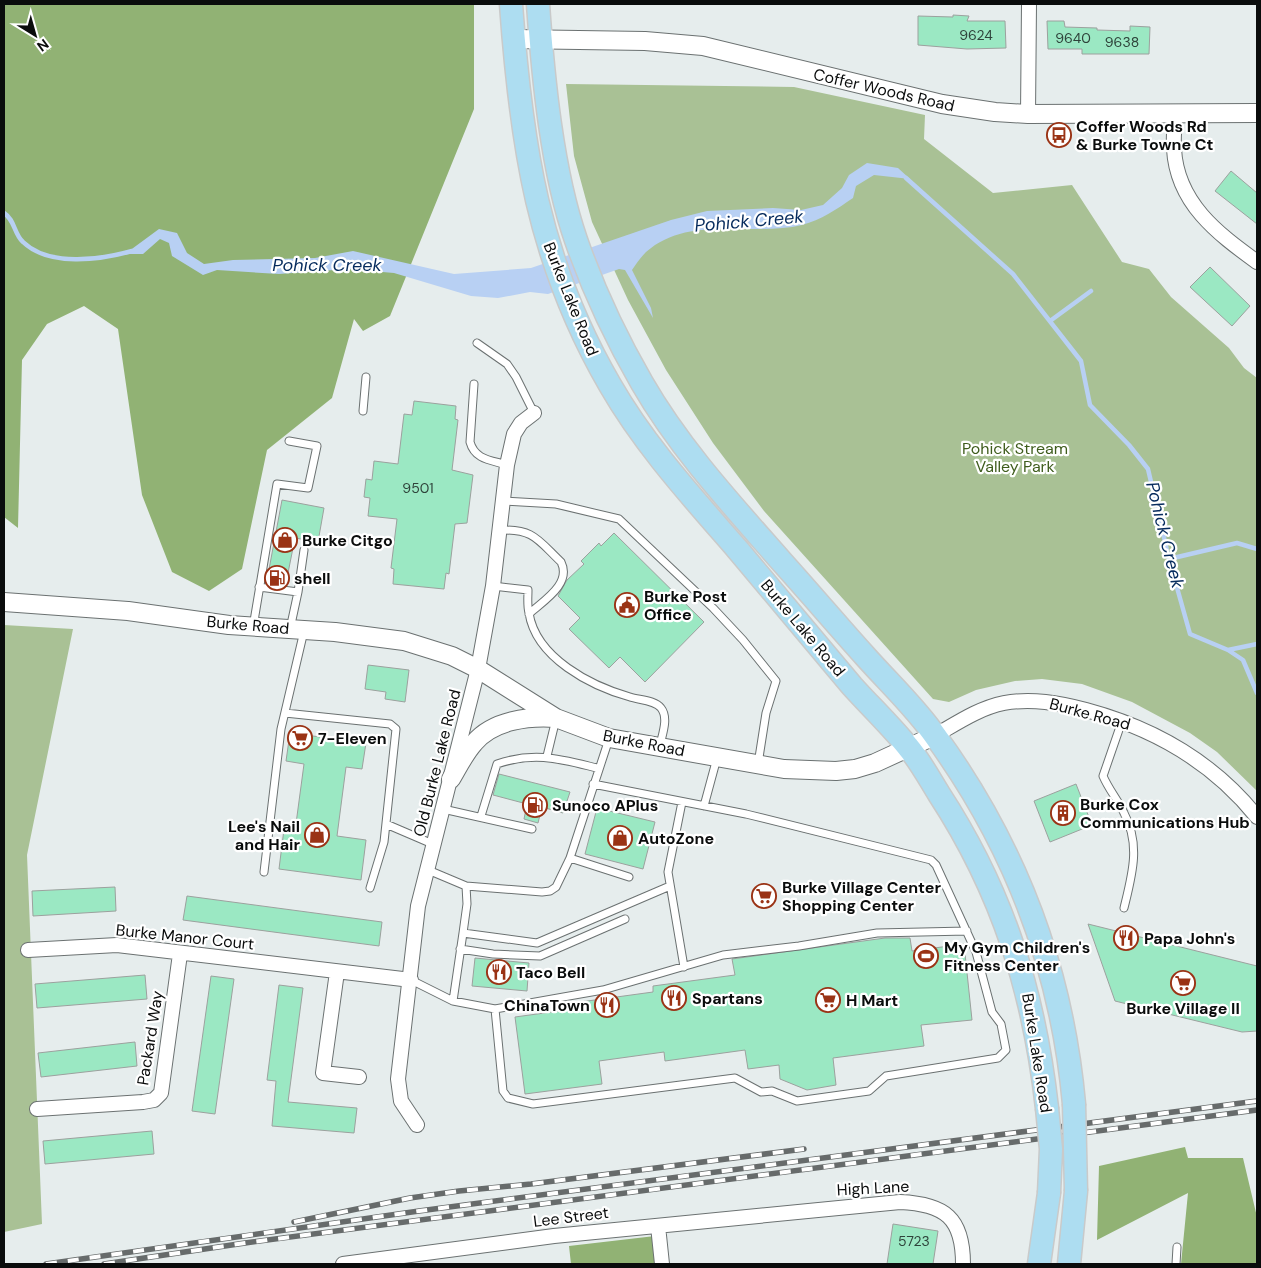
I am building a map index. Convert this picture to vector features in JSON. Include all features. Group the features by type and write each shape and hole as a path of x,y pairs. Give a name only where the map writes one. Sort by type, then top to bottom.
{"main road":[{"name":"Burke Lake Road","path":"511,4 523,138 530,178 548,248 571,306 611,387 660,459 854,688 909,748 967,838 1001,910 1014,946 1031,1007 1042,1062 1047,1108 1051,1149 1050,1193 1039,1264"},
{"name":"Burke Lake Road","path":"538,4 540,39 560,179 575,239 598,296 643,385 692,456 725,498 936,735 992,825 1026,897 1042,942 1061,1011 1074,1104 1076,1191 1069,1264"}],"street":[{"path":"1028,114 1029,4"},
{"name":"Coffer Woods Road","path":"513,39 645,41 704,46 942,104 995,112 1028,114 1257,113"},
{"path":"1175,114 1174,148 1177,170 1187,193 1200,215 1219,235 1257,262"},
{"name":"Old Burke Lake Road","path":"417,1125 401,1101 398,1079 411,980 418,906 478,669 493,586 502,501 514,434 521,423 534,412"},
{"name":"Burke Road","path":"4,602 128,611 253,627 335,632 404,641 452,656 478,669 556,718 609,738 784,768 836,771 868,765 936,735 980,710 1018,701 1061,704 1122,721 1169,742 1202,763 1223,781 1257,817"},
{"path":"451,779 474,742 492,729 524,719 538,717 556,718"},
{"name":"Burke Manor Court","path":"28,950 116,945 411,980"},
{"name":"Packard Way","path":"37,1108 143,1102 154,1100 161,1093 180,954"},
{"path":"338,972 323,1073 359,1077"},
{"name":"High Lane","path":"804,1211 900,1202 927,1205 942,1210 957,1226 963,1248 963,1264"},
{"name":"Lee Street","path":"343,1264 554,1236 804,1211"},
{"path":"658,1226 662,1264"}],"lane":[{"path":"477,344 507,364 516,376 534,412"},
{"path":"363,411 366,377"},
{"path":"474,384 470,442 472,450 479,457 507,465"},
{"path":"253,627 258,587 277,484 308,488 317,446 289,441"},
{"path":"502,501 556,504 619,519 713,608 743,640 776,681 766,713 758,764"},
{"path":"498,530 516,529 531,533 561,562 564,568 565,576 558,588 529,614"},
{"path":"264,872 297,630 298,592 304,550"},
{"path":"493,586 528,590 529,614 534,630 542,643 562,664 588,682 631,698 652,702 661,707 665,715 659,747"},
{"path":"258,587 298,592"},
{"path":"285,713 390,724 396,729 384,842 370,888"},
{"path":"547,756 556,718"},
{"path":"1122,721 1103,776 1132,830 1135,848 1134,865 1124,908"},
{"path":"428,870 466,886 550,891 556,887 570,858 597,768 609,738"},
{"path":"481,816 497,764 516,758 547,756 597,768"},
{"path":"704,806 717,757"},
{"path":"495,1009 503,1091 508,1098 533,1104 735,1078 761,1092 772,1090 797,1101 869,1091 886,1076 998,1058 1006,1050 1002,1024 992,1012 976,952 936,865 926,858 704,806 593,784"},
{"path":"682,802 668,872 684,967"},
{"path":"444,809 532,829"},
{"path":"386,824 434,844"},
{"path":"570,858 629,876"},
{"path":"453,1001 467,904 466,886"},
{"path":"463,933 537,943 670,886"},
{"path":"460,948 493,954 540,956 625,918"},
{"path":"411,980 453,1001 495,1009 603,990 724,955 799,946 877,933 967,931"},
{"path":"1176,1264 1177,1247"}],"green space":[{"path":"4,4 474,4 474,109 390,316 363,331 354,319 332,398 267,450 242,569 209,591 172,572 142,495 118,329 84,306 47,324 22,360 18,528 4,517"},
{"name":"Pohick Stream Valley Park","path":"566,84 794,87 925,115 924,139 993,193 1072,185 1122,262 1149,269 1171,297 1229,348 1244,368 1257,378 1257,791 1217,752 1190,733 1132,702 1082,684 1042,679 1015,681 976,690 949,702 933,699 764,511 713,443 666,370 628,300 592,222 574,156"},
{"path":"4,625 73,629 27,855 42,1224 4,1232"},
{"path":"1185,1147 1188,1158 1243,1158 1257,1217 1257,1264 1181,1264 1188,1193 1097,1240 1099,1166"},
{"path":"655,1236 655,1264 571,1264 569,1246"}],"water":[{"path":"867,163 898,168 910,179 874,175 856,186 853,198 822,217 802,225 783,228 721,229 681,233 663,240 646,252 632,270 651,308 653,318 625,270 619,269 548,294 530,292 498,298 471,296 394,273 348,269 279,274 217,270 203,275 172,256 169,243 160,239 143,254 125,254 159,229 177,233 187,253 204,264 233,260 315,258 353,251 454,274 531,268 671,220 707,211 773,208 801,210 823,205 842,188 849,175"}],"building":[{"path":"953,15 969,16 967,21 1005,21 1006,48 967,49 918,45 918,16 953,17"},
{"path":"1047,21 1064,21 1065,27 1097,28 1097,30 1130,31 1130,26 1150,27 1149,54 1082,54 1082,49 1048,49"},
{"path":"1231,171 1257,193 1257,224 1215,191"},
{"path":"1210,267 1250,306 1232,326 1190,287"},
{"path":"414,401 456,406 455,419 458,420 452,470 473,475 467,523 455,524 449,574 446,573 444,589 393,584 394,569 391,568 397,519 368,516 370,498 364,497 366,479 372,480 374,461 398,464 404,414 412,415"},
{"name":"Burke Citgo","path":"282,500 324,508 318,542 295,538 286,583 267,580"},
{"name":"Burke Post Office","path":"614,533 704,622 645,682 620,657 609,668 569,629 580,618 558,596 567,580 584,564 581,561 599,543 601,546"},
{"path":"368,665 409,670 405,702 385,699 386,692 365,689"},
{"path":"290,733 366,743 362,769 346,767 337,836 366,840 361,880 279,869 284,829 295,831 304,764 286,761"},
{"path":"499,774 570,792 563,813 542,807 538,823 524,819 527,804 493,795"},
{"name":"Burke Cox Communications Hub","path":"1076,784 1092,825 1050,842 1034,801"},
{"name":"AutoZone","path":"597,808 655,822 643,869 585,854"},
{"path":"115,887 116,911 33,916 32,891"},
{"path":"187,896 382,922 379,946 183,920"},
{"name":"Burke Village II","path":"1088,924 1257,966 1257,1031 1242,1032 1115,1001"},
{"path":"885,938 910,938 912,951 964,944 972,1020 921,1025 924,1046 833,1058 836,1085 807,1090 780,1079 779,1065 748,1069 745,1050 665,1061 664,1052 599,1061 602,1084 525,1094 515,1017 581,1008 580,1002 653,992 653,986 735,975 732,959"},
{"path":"475,958 529,963 527,991 472,986"},
{"path":"145,975 147,999 37,1008 35,984"},
{"path":"211,976 234,979 215,1114 192,1111"},
{"path":"279,985 303,988 288,1102 357,1108 354,1133 272,1126 276,1081 267,1080"},
{"path":"135,1042 137,1066 41,1077 38,1053"},
{"path":"152,1131 154,1154 45,1164 43,1141"},
{"path":"893,1224 938,1231 933,1264 887,1264"}],"waterway":[{"name":"Pohick Creek","path":"906,178 1013,274 1081,361 1090,405 1129,445 1148,469 1169,559 1190,634 1228,650 1243,660 1257,693"},
{"name":"Pohick Creek","path":"4,213 10,219 20,239 34,250 46,255 60,258 90,259 132,251"},
{"path":"1050,321 1091,291"},
{"path":"1169,559 1237,543 1257,549"},
{"path":"1228,650 1257,644"}],"railway":[{"path":"46,1264 419,1211 1257,1101"},
{"path":"104,1264 245,1243 1257,1110"},
{"path":"294,1222 410,1198 804,1149"}],"place":[{"name":"Coffer Woods Rd & Burke Towne Ct","path":"1059,135"},
{"name":"Burke Citgo","path":"285,540"},
{"name":"shell","path":"277,578"},
{"name":"Burke Post Office","path":"627,605"},
{"name":"7-Eleven","path":"300,738"},
{"name":"Sunoco APlus","path":"535,805"},
{"name":"Burke Cox Communications Hub","path":"1063,813"},
{"name":"Lee's Nail and Hair","path":"317,835"},
{"name":"AutoZone","path":"620,838"},
{"name":"Burke Village Center Shopping Center","path":"764,896"},
{"name":"Papa John's","path":"1126,938"},
{"name":"My Gym Children's Fitness Center","path":"926,956"},
{"name":"Taco Bell","path":"499,972"},
{"name":"Burke Village II","path":"1183,983"},
{"name":"Spartans","path":"674,998"},
{"name":"H Mart","path":"828,1000"},
{"name":"ChinaTown","path":"607,1005"}]}
